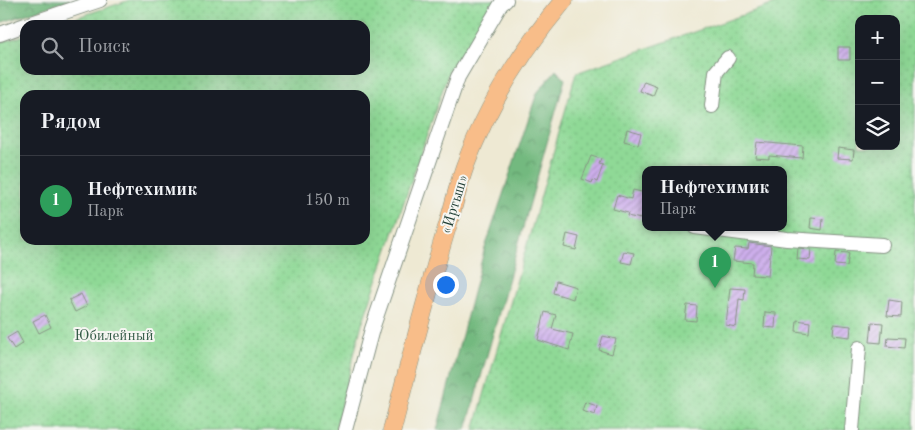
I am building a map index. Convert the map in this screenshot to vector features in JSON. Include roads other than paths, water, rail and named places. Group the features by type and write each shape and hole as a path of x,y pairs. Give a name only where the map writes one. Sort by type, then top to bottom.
{"main road":[{"name":"«Иртыш»","path":"392,430 435,265 465,166 485,122 514,69 548,19 564,0"}],"street":[{"path":"40,20 100,0"},
{"path":"345,430 372,329 458,77 501,4 506,0"},
{"path":"0,34 20,27"},
{"path":"712,106 716,72 728,58"},
{"path":"725,231 787,239 882,244"},
{"path":"852,430 860,348"}],"place":[{"name":"Нефтехимик","path":"715,288"}],"park label":[{"name":"Юбилейный","path":"114,335"}]}
